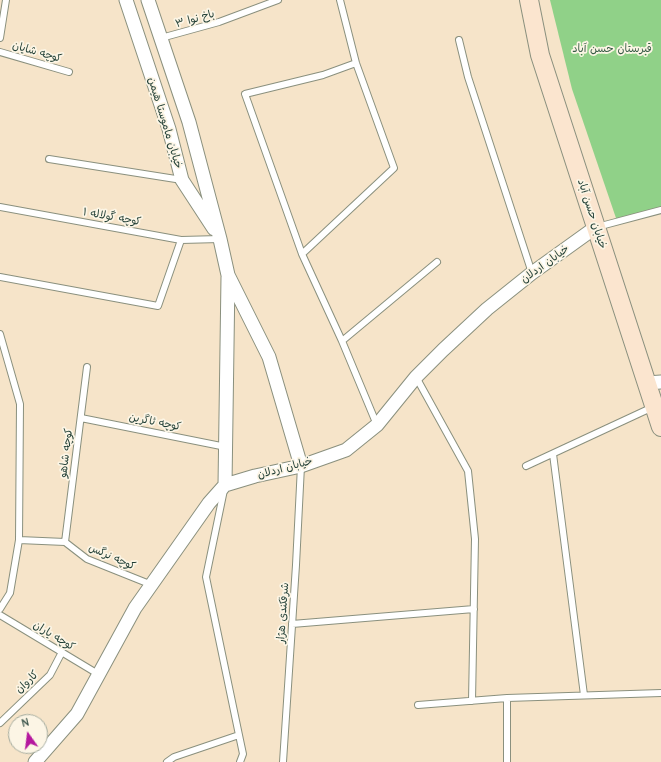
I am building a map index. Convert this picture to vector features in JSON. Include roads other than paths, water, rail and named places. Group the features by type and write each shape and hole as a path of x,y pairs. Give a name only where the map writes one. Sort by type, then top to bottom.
{"main road":[{"name":"خیابان حسن آباد","path":"529,0 540,55 596,227 654,383 654,406 661,427"}],"street":[{"name":"خیابان ماموستا هیمن","path":"126,0 169,129 182,180 220,239"},
{"name":"خیابان ماموستا هیمن","path":"148,0 189,122 228,275 269,357 301,466"},
{"name":"خیابان اردلان","path":"35,762 77,714 135,608 208,503 225,485 255,476 301,466 346,450 377,425 416,377 487,309 532,273 596,227"},
{"path":"225,485 228,275"}],"lane":[{"path":"0,38 6,0"},
{"name":"باخ نوا ۳","path":"161,38 219,22 278,0"},
{"path":"302,254 394,168 356,63 340,0"},
{"path":"459,40 468,76 532,273"},
{"name":"کوچه شایان","path":"0,52 69,72"},
{"path":"356,63 323,75 245,94 302,254 342,341 377,425"},
{"path":"49,160 182,180"},
{"name":"کوچه گولاله ۱","path":"0,207 181,240 220,239"},
{"path":"596,227 661,210"},
{"path":"0,277 158,306 181,240"},
{"path":"342,341 437,262"},
{"path":"0,334 20,404 19,540 10,593 0,608"},
{"name":"کوچه شاهو","path":"64,542 87,367"},
{"path":"416,377 468,471 475,539 472,701"},
{"path":"526,466 654,406"},
{"name":"کوچه ئاگرین","path":"81,418 226,447"},
{"path":"553,454 584,695"},
{"name":"شرفکندی هژار","path":"283,762 301,466"},
{"path":"225,485 206,577 239,735 242,754 240,762"},
{"path":"19,540 64,542"},
{"name":"کوچه نرگس","path":"64,542 87,559 152,585"},
{"path":"292,624 474,609"},
{"name":"کوچه یاران","path":"0,614 98,674"},
{"name":"کاروان","path":"0,723 50,675 62,652"},
{"path":"418,705 507,698 661,693"},
{"path":"507,698 507,762"},
{"path":"167,762 174,757 239,735"}],"park label":[{"name":"قبرستان حسن آباد","path":"612,49"}]}
